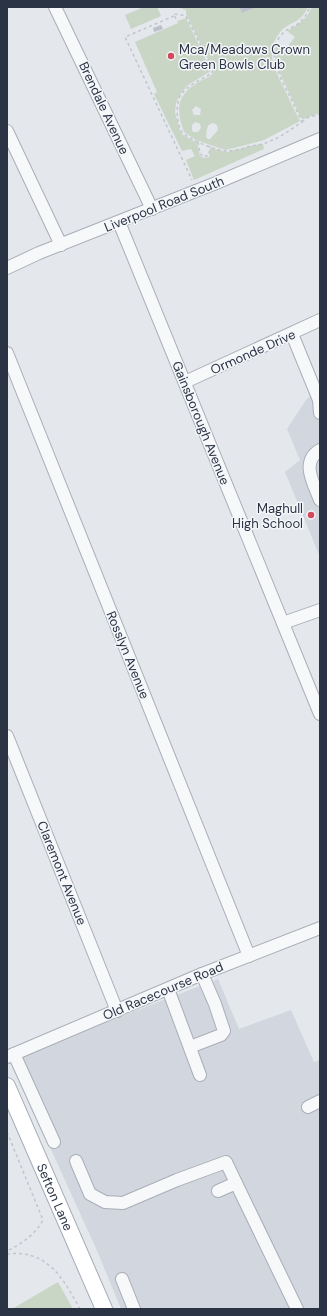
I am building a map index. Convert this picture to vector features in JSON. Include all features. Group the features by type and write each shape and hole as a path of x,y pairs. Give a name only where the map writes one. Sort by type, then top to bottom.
{"main road":[{"name":"Sefton Lane","path":"7,1086 104,1309"}],"street":[{"name":"Brendale Avenue","path":"56,7 152,209"},
{"path":"7,131 61,245"},
{"name":"Liverpool Road South","path":"7,268 39,253 197,191 320,139"},
{"name":"Gainsborough Avenue","path":"119,222 320,714"},
{"name":"Ormonde Drive","path":"185,382 320,320"},
{"path":"292,334 319,400 320,412"},
{"name":"Rosslyn Avenue","path":"7,353 248,956"},
{"path":"320,450 314,453 309,466 311,477 320,500"},
{"path":"283,623 320,610"},
{"name":"Claremont Avenue","path":"7,736 118,1011"},
{"name":"Old Racecourse Road","path":"10,1055 118,1011 202,974 248,956 319,932"},
{"path":"190,1047 221,1035 224,1031 215,1004 202,974"},
{"path":"168,989 200,1074"},
{"path":"10,1055 54,1142"},
{"path":"308,1107 320,1101"},
{"path":"76,1162 90,1194 106,1202 123,1203 177,1180 226,1162 297,1309"},
{"path":"218,1191 236,1183"},
{"path":"122,1279 134,1309"}],"path":[{"path":"302,122 276,70 274,47 277,40 283,33 302,20 310,7"},
{"path":"197,191 125,37 174,16 174,14 186,16 213,70 212,73 188,87 180,97 177,105 177,113 181,130 183,133 198,142 226,151 267,143 302,122 306,118 320,114"},
{"path":"198,142 200,153 203,157 209,156 210,146"},
{"path":"7,1132 43,1220 27,1238 16,1247 7,1251"},
{"path":"7,1254 24,1254 40,1258 54,1269 80,1309"}],"shaded area":[{"name":"Maghull High School","path":"320,387 320,557 285,472 300,460 287,429 306,400"},
{"path":"218,979 239,1029 291,1010 314,1062 320,1060 320,1309 121,1309 98,1253 10,1059"}],"green space":[{"path":"144,7 157,7 161,16 131,29 125,15"},
{"path":"177,7 239,7 242,13 257,7 308,7 299,19 281,31 276,38 272,53 274,66 300,121 264,140 225,150 196,140 184,132 179,108 180,102 187,91 194,85 209,77 214,71 186,14 186,10","holes":["196,106 201,109 200,115 194,115 192,110","195,122 200,124 201,128 198,132 193,132 192,125","213,123 217,125 218,130 210,139 208,139 206,137 207,130 208,126"]},
{"path":"312,7 320,7 320,113 303,119 301,118 277,67 275,51 276,46 284,51 295,37 287,31 305,18"},
{"path":"186,18 211,71 188,85 181,93 176,103 175,112 180,131 183,135 197,143 200,156 204,158 209,157 210,148 227,152 263,144 264,149 194,180 186,160 195,156 191,149 182,151 154,94 157,92 135,42"},
{"path":"58,1282 73,1309 12,1309"}],"building":[{"path":"239,7 257,7 242,13"},
{"path":"161,25 163,29 154,32 153,28"}],"place":[{"name":"Mca/Meadows Crown Green Bowls Club","path":"171,56"},
{"name":"Maghull High School","path":"311,515"}]}
